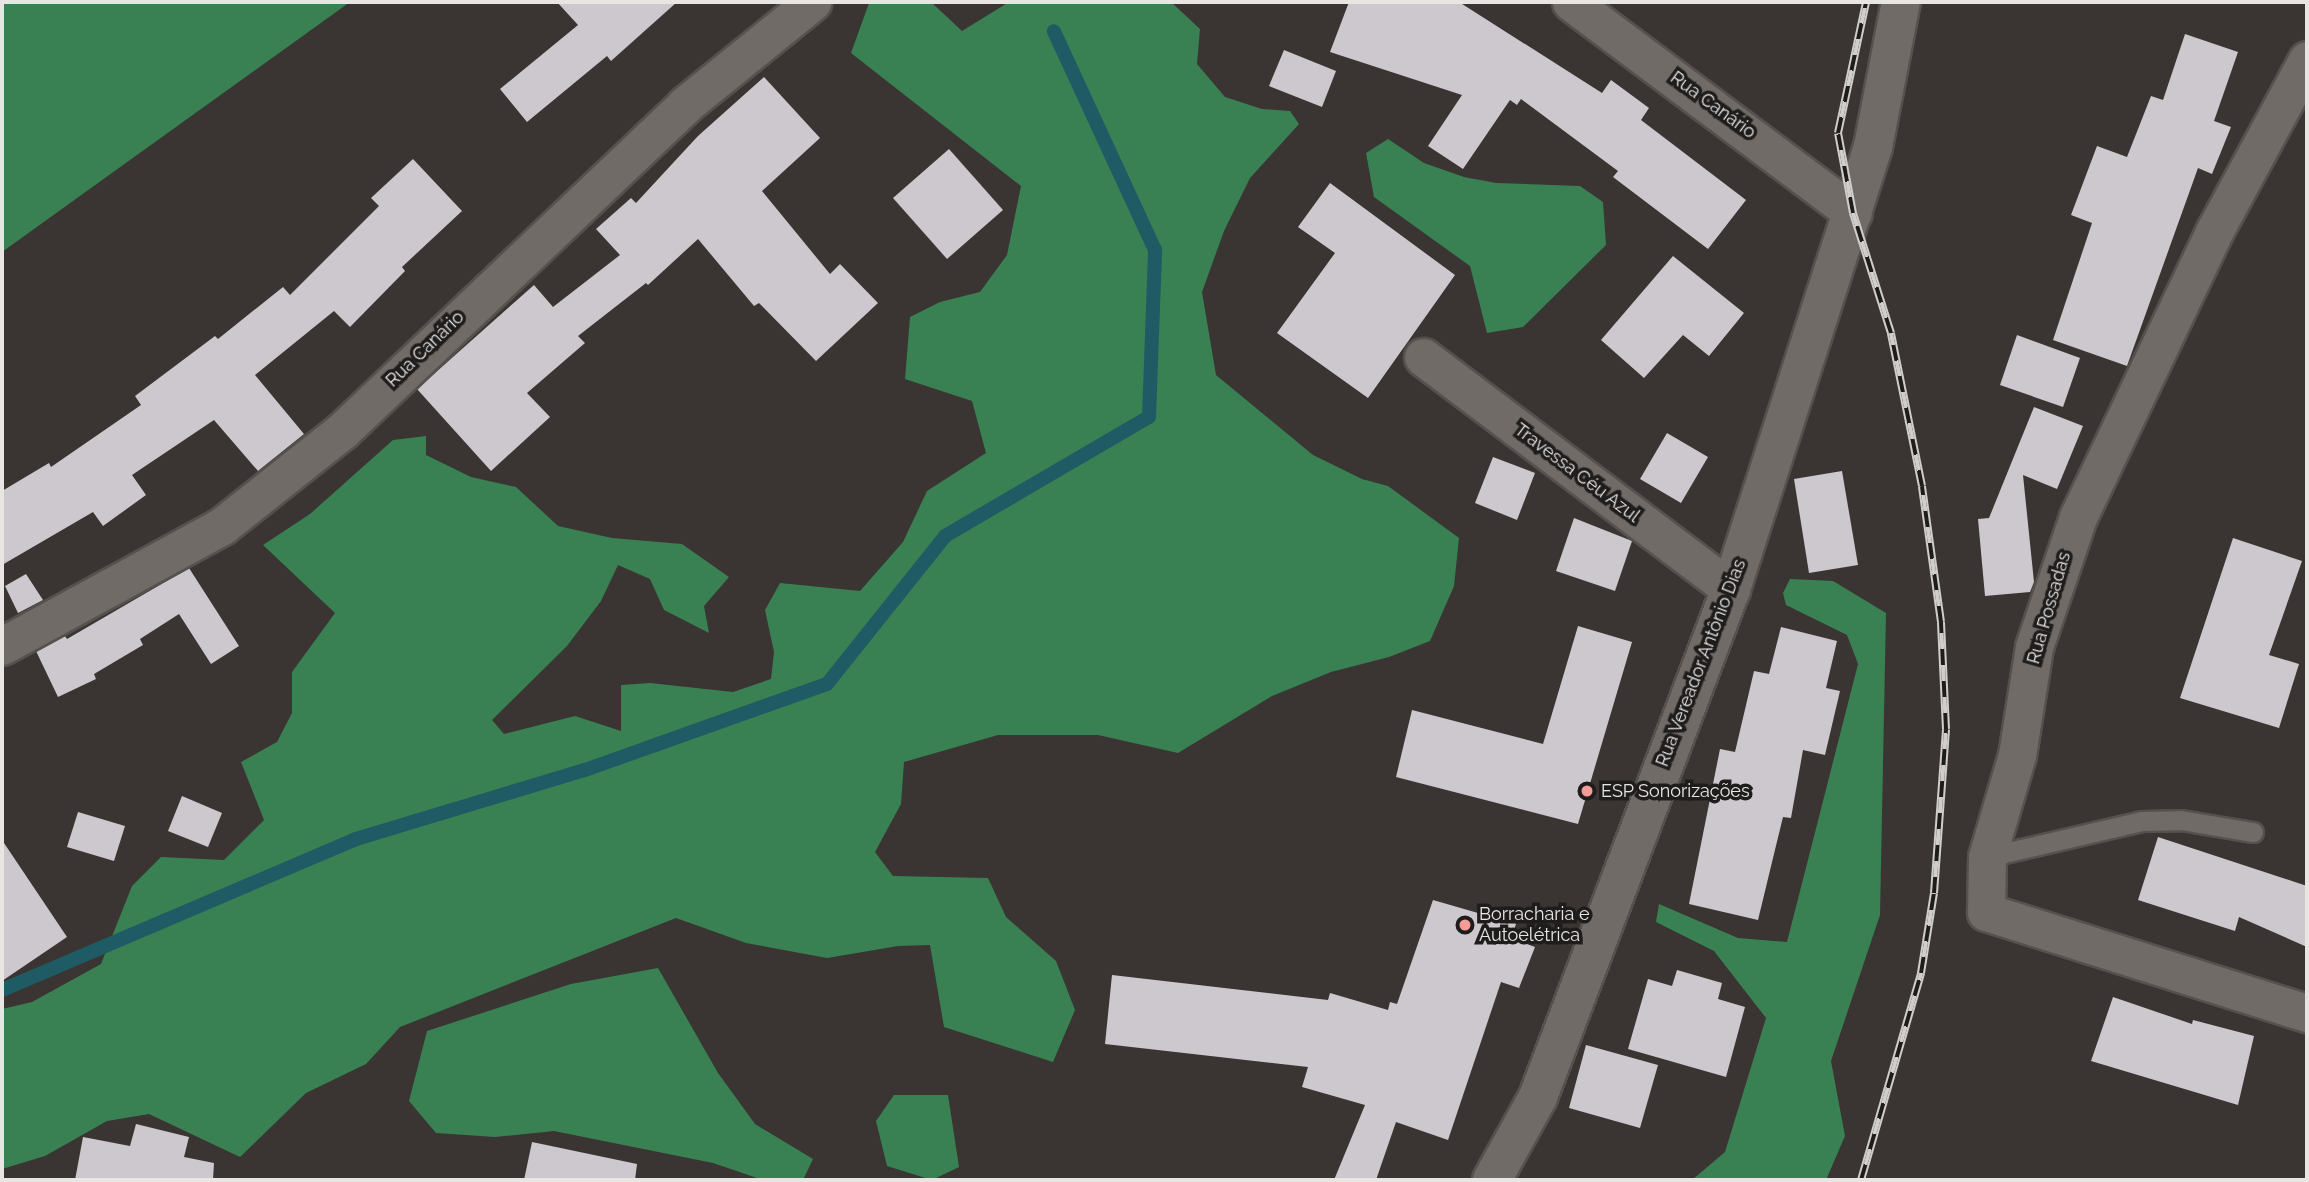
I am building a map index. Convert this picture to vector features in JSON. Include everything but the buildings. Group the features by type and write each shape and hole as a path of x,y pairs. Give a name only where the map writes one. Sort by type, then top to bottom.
{"street":[{"name":"Rua Canário","path":"2,646 222,526 342,431 685,105 812,2"},
{"name":"Rua Canário","path":"1571,2 1853,213"},
{"name":"Rua Vereador Antônio Dias","path":"1492,1180 1538,1097 1731,589 1873,147 1901,2"},
{"name":"Rua Possadas","path":"2307,60 2215,230 2078,517 2034,646 2017,755 1987,856 1986,912 2307,1013"},
{"name":"Travessa Céu Azul","path":"1423,357 1731,589"}],"lane":[{"path":"1987,856 2142,821 2181,820 2253,831"}],"green space":[{"path":"2,2 350,2 2,252"},
{"path":"931,2 962,31 1009,2 1171,2 1200,29 1197,64 1225,97 1262,109 1290,111 1299,124 1250,178 1224,231 1202,292 1216,375 1313,455 1362,479 1388,486 1459,538 1454,586 1430,641 1389,657 1331,672 1272,696 1178,753 1098,735 998,735 904,762 901,804 875,852 893,876 988,878 1006,917 1056,961 1075,1010 1053,1062 944,1027 930,945 898,946 827,958 746,943 676,918 400,1027 366,1064 306,1093 240,1157 149,1114 107,1121 45,1156 2,1169 2,1009 32,1002 101,964 132,886 161,857 224,860 264,820 241,762 277,742 292,713 292,672 335,613 263,545 310,514 393,440 426,436 426,455 471,477 516,487 558,526 612,538 682,544 729,577 704,606 709,633 664,610 650,579 618,565 601,601 567,646 492,720 504,734 575,716 621,731 621,685 650,683 733,692 771,679 774,652 765,610 780,583 860,591 903,542 927,491 986,453 972,401 905,379 910,317 940,302 980,292 1007,255 1021,186 851,53 869,3"},
{"path":"1388,139 1424,163 1464,177 1496,183 1580,186 1603,202 1606,245 1523,327 1487,333 1470,266 1374,197 1366,153"},
{"path":"1790,579 1833,581 1886,613 1880,915 1831,1061 1845,1136 1826,1180 1692,1180 1725,1152 1766,1018 1714,951 1656,922 1659,904 1738,938 1787,942 1858,664 1847,635 1786,605 1783,593"},
{"path":"658,968 718,1073 755,1124 813,1159 803,1180 763,1180 713,1163 554,1131 495,1137 436,1133 409,1101 427,1031 571,984"},
{"path":"894,1095 948,1095 959,1167 932,1180 887,1166 876,1121"}],"waterway":[{"path":"2,990 356,839 585,770 827,684 945,536 1149,417 1155,250 1054,31"}],"railway":[{"path":"1861,1180 1921,973 1934,893 1946,729 1941,622 1922,486 1891,333 1853,213 1838,133 1866,2"}],"place":[{"name":"ESP Sonorizações","path":"1587,791"},
{"name":"Borracharia e Autoelétrica","path":"1465,925"}]}
